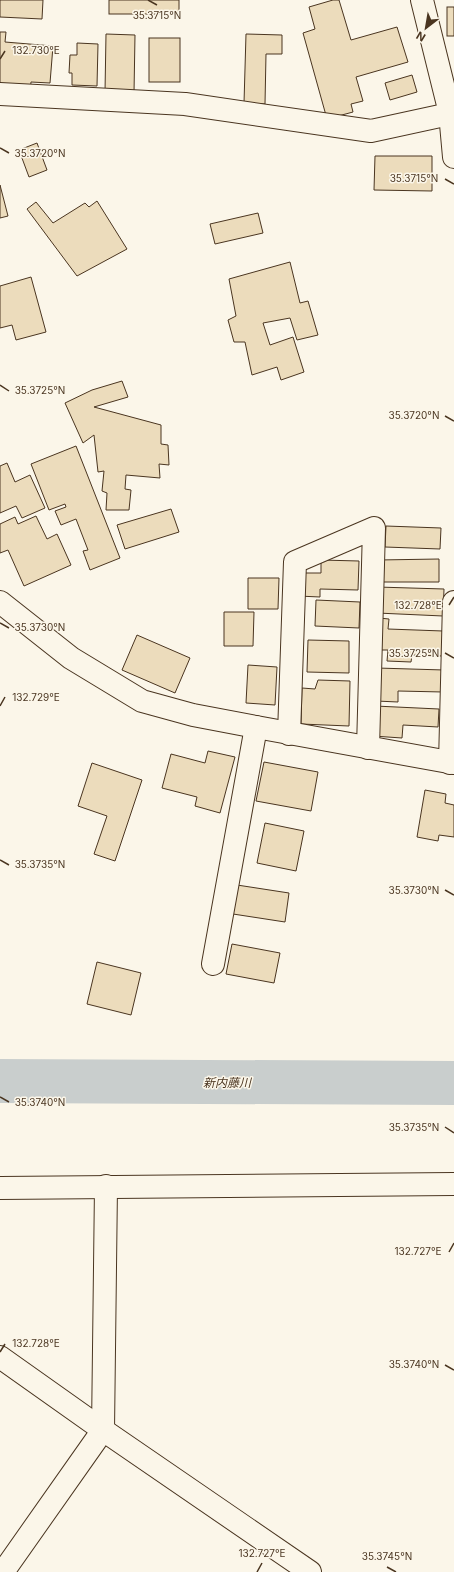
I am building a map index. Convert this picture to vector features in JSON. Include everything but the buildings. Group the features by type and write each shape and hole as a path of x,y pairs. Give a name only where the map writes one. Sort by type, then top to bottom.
{"street":[{"path":"422,0 452,113 454,157"},
{"path":"0,94 184,104 371,131 452,113"},
{"path":"289,734 295,562 374,528 368,748"},
{"path":"0,602 71,658 142,701 193,714 289,734 452,763 454,602"},
{"path":"213,964 256,727"},
{"path":"0,1188 454,1184"},
{"path":"4,1572 103,1430 106,1186"},
{"path":"0,1357 103,1430 310,1572"}],"waterway":[{"name":"新内藤川","path":"0,1081 454,1083"}]}
